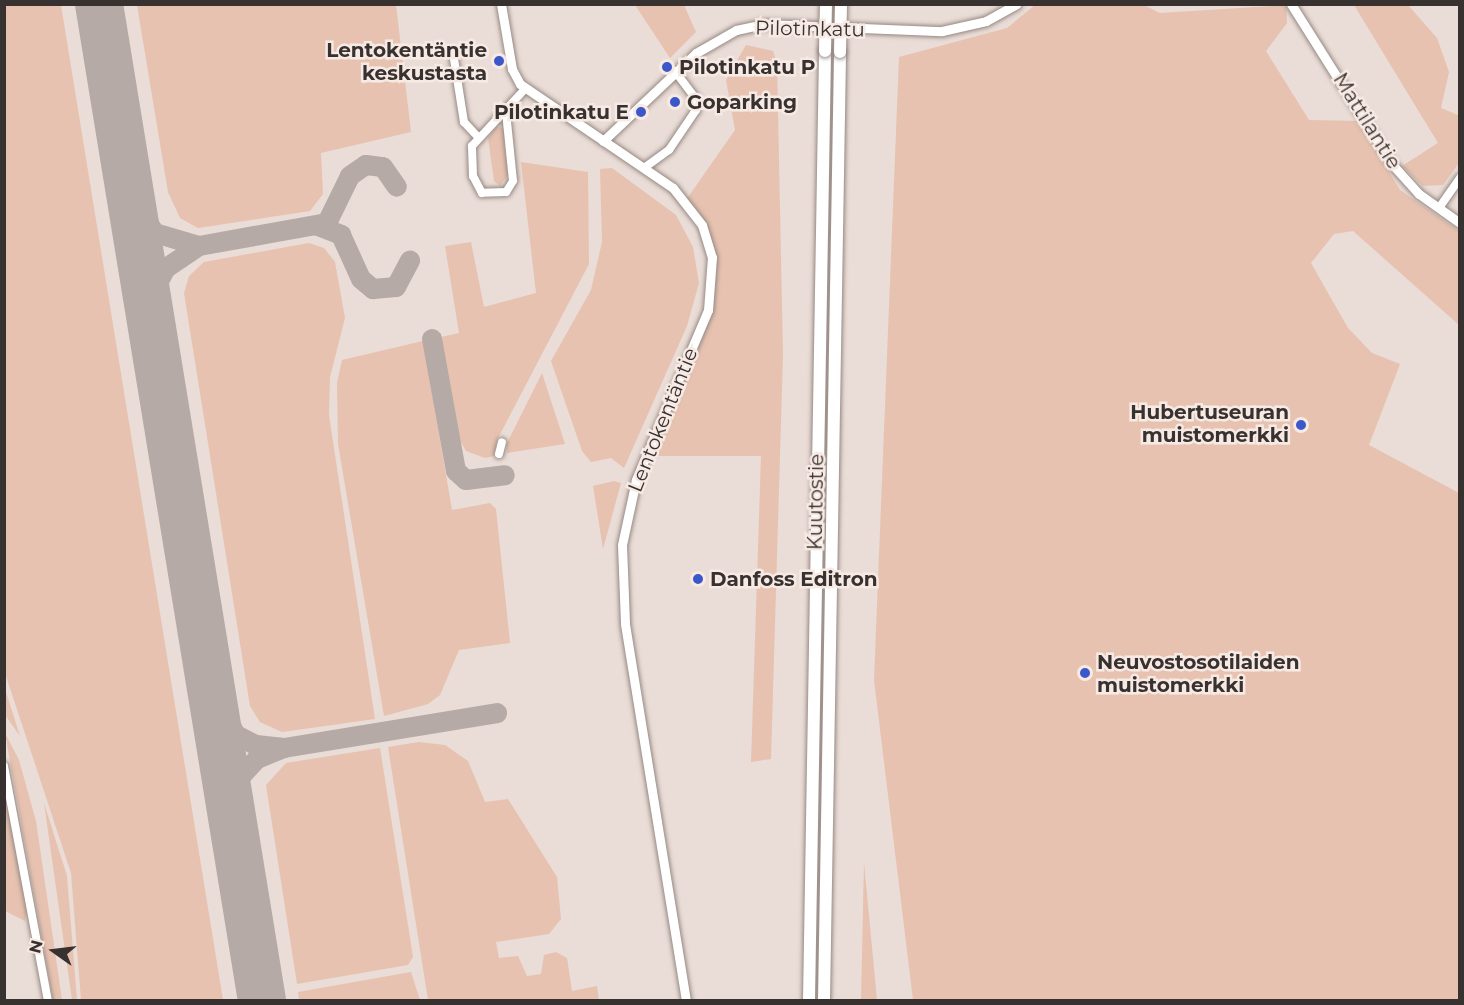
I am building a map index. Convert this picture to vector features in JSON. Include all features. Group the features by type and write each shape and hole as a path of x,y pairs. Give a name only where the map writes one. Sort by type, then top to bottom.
{"highway":[{"name":"Kuutostie","path":"809,1000 826,4"},
{"name":"Kuutostie","path":"824,1000 841,4"}],"street":[{"name":"Lentokentäntie","path":"501,4 512,69 525,89 645,168 691,207 702,225 712,266 708,310 636,480 622,545 626,624 686,1000"},
{"name":"Pilotinkatu","path":"603,141 675,71 713,41 764,24 942,32 986,21 1017,4"},
{"name":"Mattilantie","path":"1291,4 1391,163 1439,208 1460,223"},
{"path":"454,59 464,122 477,136"},
{"path":"645,168 669,150 696,110 696,99 675,71"},
{"path":"506,112 513,154 513,181 506,192 478,190 470,157 477,136 506,112 525,89"},
{"path":"1439,208 1460,178"},
{"path":"499,454 502,441"},
{"path":"4,766 48,1000"}],"shaded area":[{"path":"4,5 61,5 223,1000 81,1000 71,873 5,673"},
{"path":"137,5 396,5 411,132 321,153 323,194 310,211 198,228 180,218 168,192"},
{"path":"635,5 684,5 696,32 670,58"},
{"path":"1035,5 1144,5 1160,13 1286,5 1287,23 1266,51 1309,120 1358,121 1400,190 1459,231 1459,325 1353,231 1334,234 1311,263 1348,328 1372,353 1400,364 1369,445 1459,493 1459,1000 913,1000 874,680 899,57 1007,28"},
{"path":"1354,5 1408,5 1437,38 1449,72 1441,108 1460,116 1459,163 1443,185 1423,186 1402,166 1438,143"},
{"path":"746,45 773,51 777,63 783,354 771,759 751,762 761,456 646,456 708,310 712,257 686,200 735,130 726,80"},
{"path":"496,127 505,128 509,173 500,186 494,181 488,138"},
{"path":"521,162 588,172 589,264 497,440 494,456 485,458 466,451 456,433 441,337 459,333 445,246 471,242 484,307 536,293"},
{"path":"612,168 676,215 693,247 699,283 687,326 624,468 611,458 591,462 582,451 551,361 591,290 602,242 600,169"},
{"path":"309,243 324,248 335,262 345,318 330,377 329,415 375,719 282,732 260,722 250,706 184,293 189,276 204,262"},
{"path":"423,341 452,510 490,503 496,509 510,643 459,650 440,695 428,704 384,716 338,444 337,383 342,360"},
{"path":"542,373 565,444 507,453 507,443"},
{"path":"614,481 621,483 603,549 593,486"},
{"path":"5,689 20,736 5,715"},
{"path":"5,733 19,760 36,821 62,1000 53,1000"},
{"path":"419,742 445,745 468,761 485,802 508,799 557,877 561,919 549,934 496,942 499,958 518,956 527,976 541,974 544,955 556,952 567,958 572,991 597,986 599,1000 428,1000 388,747"},
{"path":"380,748 413,957 408,965 297,984 266,785 286,763"},
{"path":"4,780 28,904 25,921 5,911"},
{"path":"44,803 67,876 77,1000 72,1000"},
{"path":"864,863 877,1000 861,1000"},
{"path":"411,972 420,1000 299,1000 298,992"}],"taxiway":[{"path":"199,246 327,223 350,176 366,165 383,167 397,187"},
{"path":"130,196 155,233 199,246 166,268 153,292 150,317"},
{"path":"318,226 341,235 361,279 373,289 396,287 410,261"},
{"path":"432,339 456,471 466,480 505,475"},
{"path":"211,689 236,735 256,745 284,748 257,759 241,776 232,820"},
{"path":"284,748 497,713"}],"runway":[{"path":"99,4 262,1000"}],"place":[{"name":"Lentokentäntie keskustasta","path":"499,61"},
{"name":"Pilotinkatu P","path":"667,67"},
{"name":"Goparking","path":"675,102"},
{"name":"Pilotinkatu E","path":"641,112"},
{"name":"Hubertuseuran muistomerkki","path":"1301,425"},
{"name":"Danfoss Editron","path":"698,579"},
{"name":"Neuvostosotilaiden muistomerkki","path":"1085,673"}]}
